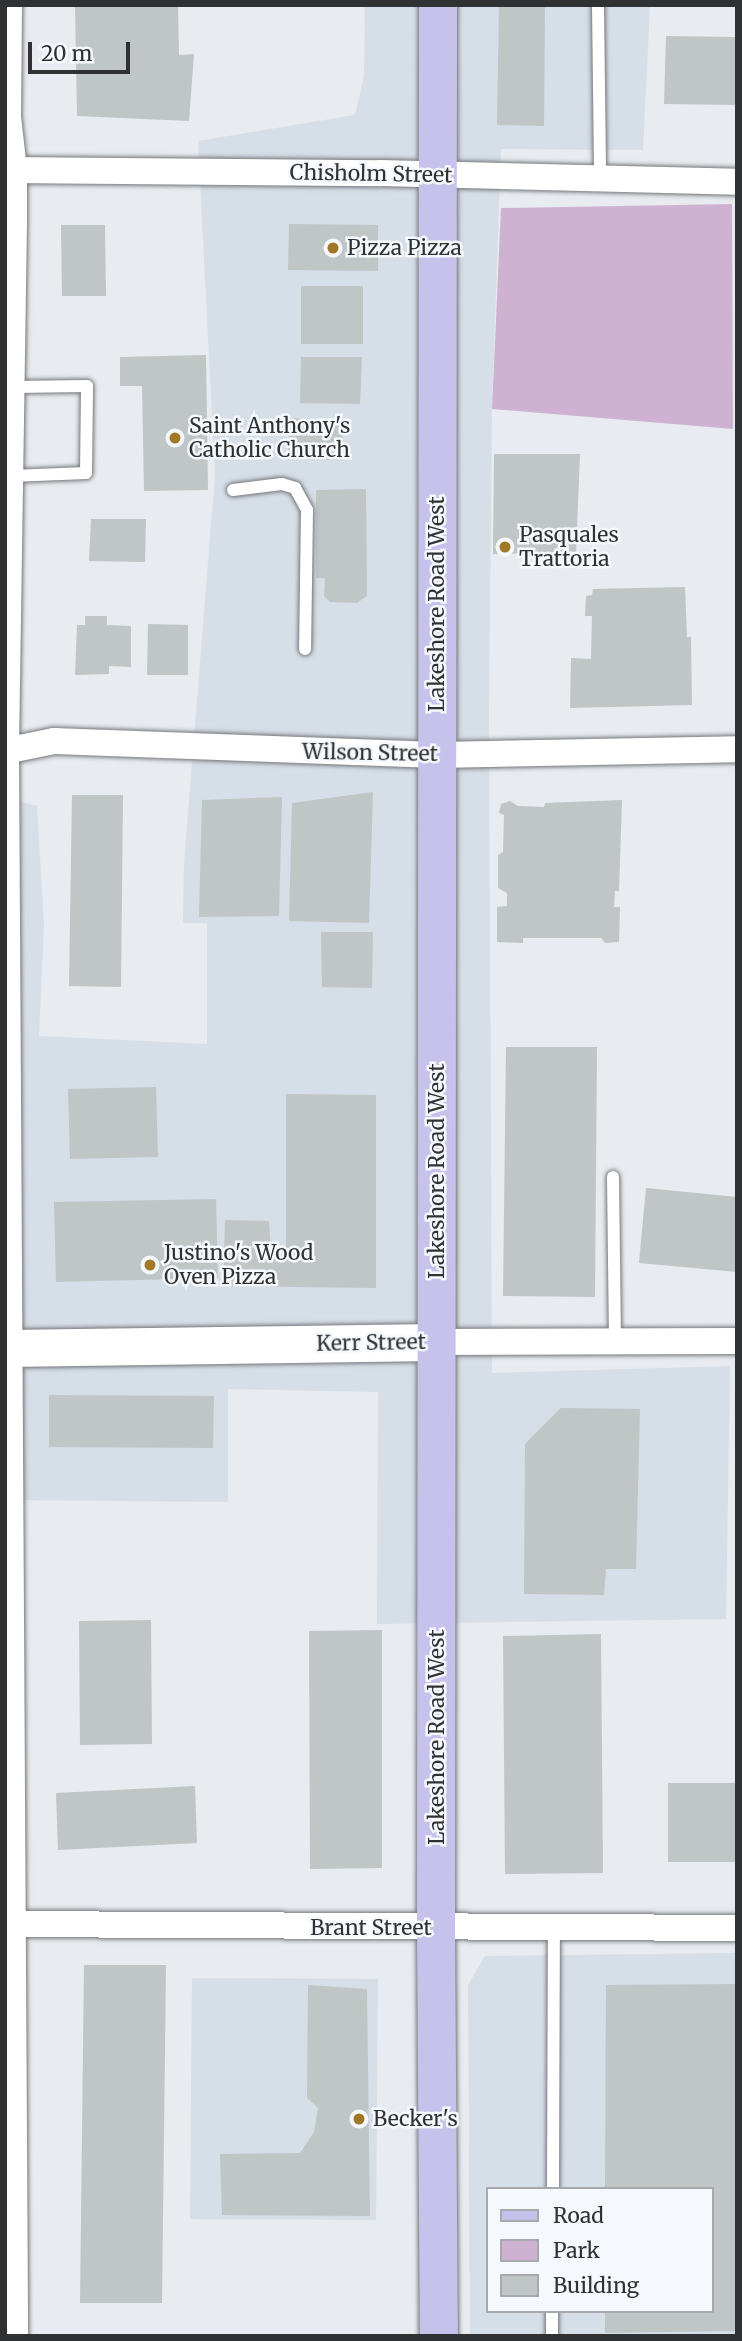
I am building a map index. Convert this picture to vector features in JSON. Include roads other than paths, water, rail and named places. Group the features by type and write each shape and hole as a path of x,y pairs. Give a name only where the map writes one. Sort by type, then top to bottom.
{"main road":[{"name":"Lakeshore Road West","path":"438,5 440,175 436,755 436,1928 439,2336"},
{"name":"Kerr Street","path":"8,1348 436,1342"}],"street":[{"path":"9,5 8,117 13,387 6,750 9,1924 15,2336"},
{"name":"Chisholm Street","path":"9,170 440,175 737,182"},
{"name":"Wilson Street","path":"6,750 54,741 436,755 737,749"},
{"name":"Kerr Street","path":"436,1342 737,1341"},
{"name":"Brant Street","path":"9,1924 737,1928"}],"lane":[{"path":"598,5 600,179"},
{"path":"11,476 86,473 86,386 13,387"},
{"path":"233,490 282,484 295,488 307,510 305,649"},
{"path":"613,1177 615,1341"},
{"path":"553,2187 554,1928"},
{"path":"552,2313 552,2336"}],"place":[{"name":"Pizza Pizza","path":"333,248"},
{"name":"Saint Anthony's Catholic Church","path":"175,438"},
{"name":"Pasquales Trattoria","path":"505,547"},
{"name":"Justino's Wood Oven Pizza","path":"150,1265"},
{"name":"Becker's","path":"359,2119"}]}
